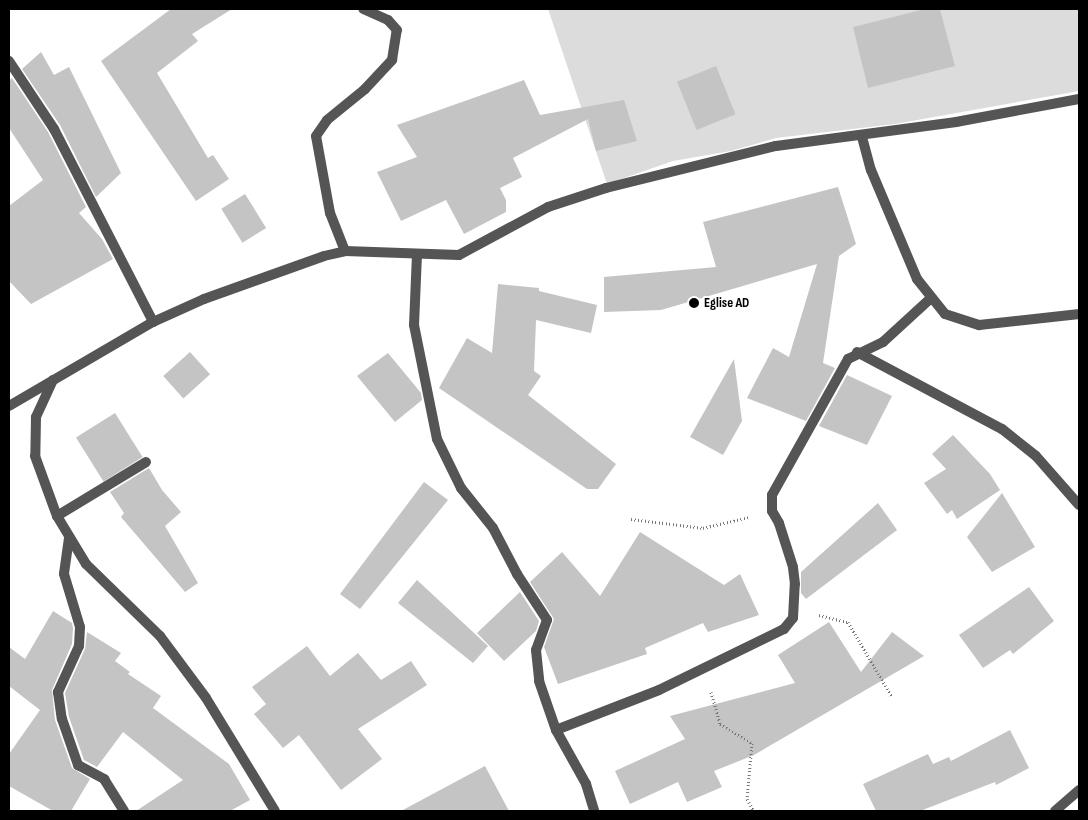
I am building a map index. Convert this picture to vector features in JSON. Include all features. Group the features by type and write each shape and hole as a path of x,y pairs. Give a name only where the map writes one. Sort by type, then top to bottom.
{"street":[{"path":"345,252 330,213 316,136 327,120 365,89 392,60 397,30 388,20 364,9"},
{"path":"9,61 54,129 153,322"},
{"path":"9,406 153,322 204,299 324,256 345,252 460,256 548,207 606,188 776,146 862,137 1079,99"},
{"path":"862,137 871,170 917,279 930,299 945,314 979,325 1079,314"},
{"path":"417,254 414,325 437,440 462,488 493,528 517,574 547,620 536,650 539,680 556,730 586,784 594,811"},
{"path":"556,730 659,690 784,629 793,618 793,567 779,524 772,511 772,496 848,359 857,352 883,342 930,299"},
{"path":"857,352 1002,429 1036,456 1079,504"},
{"path":"54,380 36,417 35,456 57,516 86,564 160,636 206,698 275,811"},
{"path":"57,516 146,462"},
{"path":"69,538 64,574 80,626 79,646 58,692 62,719 78,765 104,778 124,811"},
{"path":"1055,811 1079,790"}],"path":[{"path":"632,519 703,528 772,511"},
{"path":"793,609 848,622 892,697"},
{"path":"705,667 720,724 752,743 747,799 754,811"}],"shaded area":[{"path":"548,9 1079,9 1079,91 895,124 776,138 731,151 673,161 607,184"}],"building":[{"path":"171,9 232,9 192,34 198,41 157,73 208,158 213,155 229,179 196,201 101,61"},
{"path":"925,9 940,9 955,66 868,88 853,27"},
{"path":"41,52 54,75 69,67 121,173 96,197 60,125 22,69"},
{"path":"716,66 735,114 697,130 677,82"},
{"path":"12,78 48,132 86,207 79,213 102,239 113,259 31,304 9,281 9,206 43,180 9,128 9,81"},
{"path":"524,80 540,115 624,100 637,141 596,151 588,119 513,158 522,177 500,188 506,200 506,212 464,234 446,200 401,221 377,172 417,157 397,125"},
{"path":"838,187 856,244 839,256 823,363 835,368 806,421 747,398 773,348 789,357 817,264 661,310 604,312 604,277 716,267 703,222"},
{"path":"245,194 266,228 242,243 221,209"},
{"path":"498,284 539,288 539,291 597,305 591,333 536,320 534,371 541,376 528,395 616,464 598,489 587,489 439,388 467,338 492,353"},
{"path":"190,352 210,374 183,398 163,376"},
{"path":"388,353 421,393 422,400 395,422 357,376"},
{"path":"734,359 742,421 723,455 690,437"},
{"path":"847,375 892,396 867,445 819,426"},
{"path":"115,413 143,457 104,481 76,437"},
{"path":"953,435 990,474 1000,490 957,519 952,510 947,514 924,483 946,469 932,454"},
{"path":"149,468 162,490 181,512 165,526 198,583 185,592 121,517 124,513 110,492"},
{"path":"424,482 448,500 360,609 340,594"},
{"path":"1002,493 1035,547 992,572 967,537"},
{"path":"878,503 897,530 806,599 801,593 801,572"},
{"path":"640,532 724,585 740,574 759,615 708,632 703,623 645,648 647,654 558,684 544,647 554,619 530,582 562,552 600,596"},
{"path":"417,580 488,646 473,663 398,603"},
{"path":"1029,587 1054,621 1013,654 1010,650 983,668 959,635"},
{"path":"520,592 539,621 536,631 504,661 477,633"},
{"path":"53,611 72,623 73,628 72,644 52,690 55,720 72,768 90,779 71,811 53,811 9,786 9,754 40,710 9,686 9,647 25,659"},
{"path":"829,622 861,672 892,632 924,656 754,755 714,771 722,787 687,802 678,782 630,804 615,771 685,739 670,716 795,683 778,655"},
{"path":"87,632 121,653 115,661 130,672 128,674 161,696 153,708 229,764 250,800 230,811 136,811 183,780 123,732 97,767 84,760 69,717 65,693 85,649"},
{"path":"307,646 330,676 358,653 381,680 411,661 427,685 358,729 382,759 341,790 299,735 283,748 254,714 266,704 252,687"},
{"path":"1010,730 1029,768 996,785 995,782 920,811 876,811 863,784 928,754 933,764 949,757 951,761"},
{"path":"485,766 509,811 401,811"}],"place":[{"name":"Eglise AD","path":"694,303"}]}
